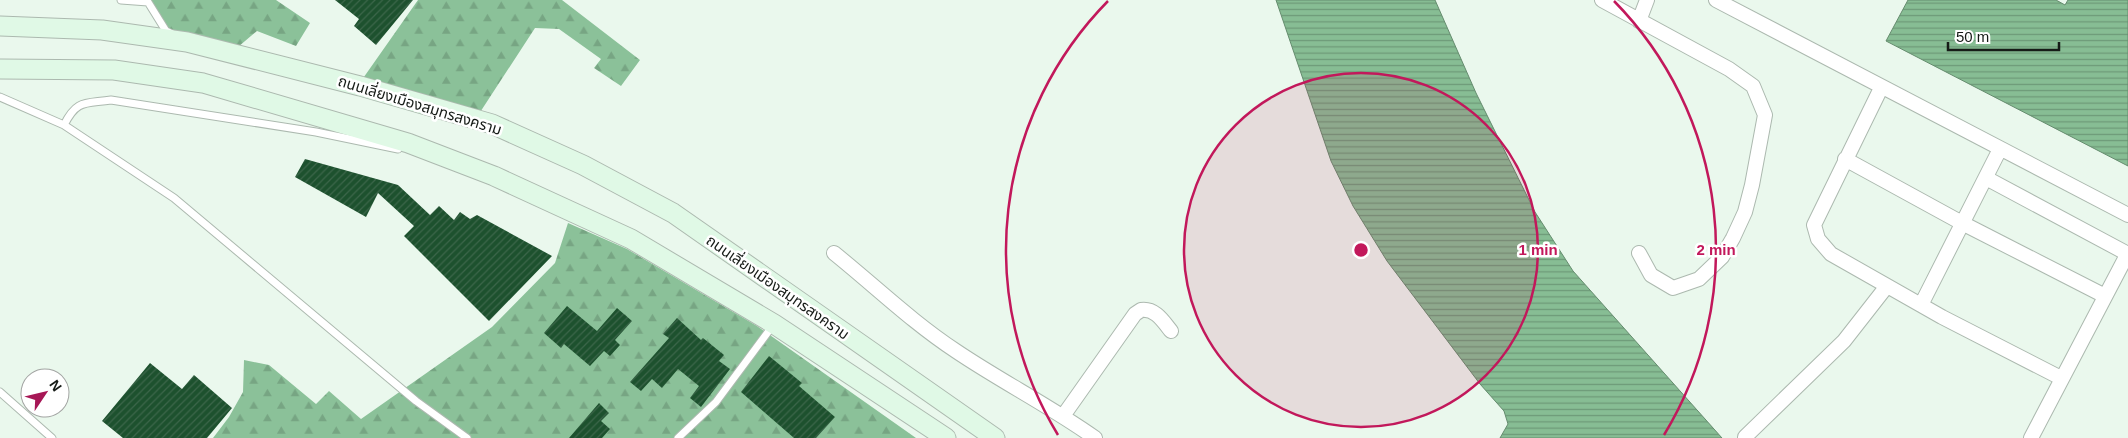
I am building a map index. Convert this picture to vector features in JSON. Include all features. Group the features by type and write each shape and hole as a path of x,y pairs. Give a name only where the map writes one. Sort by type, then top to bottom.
{"main road":[{"name":"ถนนเลี่ยงเมืองสมุทรสงคราม","path":"9,26 102,30 187,42 360,86 492,124 583,165 672,213 995,438"},
{"name":"ถนนเลี่ยงเมืองสมุทรสงคราม","path":"0,69 114,70 203,83 408,143 494,176 631,239 774,324 946,438"}],"street":[{"path":"1602,0 1729,69 1753,86 1761,99 1765,115 1752,185 1744,212 1733,238 1722,256 1699,279 1673,288 1651,275 1639,253"},
{"path":"1639,21 1647,0"},
{"path":"1716,0 1881,88 2128,215"},
{"path":"1881,88 1844,159 1814,225 1824,248 1831,254 1921,305 2061,378"},
{"path":"1921,305 2000,149"},
{"path":"1844,159 1962,223 2105,296"},
{"path":"1986,178 2128,254 2031,438"},
{"path":"834,253 918,324 949,346 1063,416 1095,438"},
{"path":"1745,437 1844,341 1887,286"},
{"path":"1063,416 1135,314 1141,310 1152,311 1158,315 1171,331"}],"lane":[{"path":"121,0 148,2 166,31 187,42"},
{"path":"0,98 64,125 174,198 416,401 467,438"},
{"path":"64,125 71,111 78,104 111,100 316,132 404,150 494,176"},
{"path":"678,438 716,402 774,324"},
{"path":"0,392 52,438"}],"green space":[{"path":"150,0 276,0 310,23 296,46 257,31 232,52 359,84 418,0 562,0 640,60 621,86 594,68 601,59 559,29 535,28 475,120 360,85 188,42 166,31 149,3"},
{"path":"568,223 627,249 757,326 916,438 213,438 229,417 243,392 244,360 269,365 316,404 329,391 361,419 492,327 555,263"}],"shaded area":[{"path":"1276,0 1435,0 1476,93 1535,212 1573,271 1722,438 1500,438 1508,424 1504,411 1480,384 1387,261 1353,206 1331,161"},
{"path":"1908,0 2056,0 2065,5 2068,0 2128,0 2128,166 1886,41"}],"building":[{"path":"335,0 413,0 376,45 354,26 359,19"},
{"path":"305,159 398,185 430,215 439,206 454,220 460,212 470,219 477,215 552,256 489,321 404,236 414,226 378,193 366,217 295,177"},
{"path":"567,306 597,331 617,308 632,321 615,340 620,345 610,356 604,351 590,366 564,344 561,348 544,333"},
{"path":"677,318 701,340 703,338 724,355 719,361 730,369 701,407 690,398 699,386 678,369 662,388 652,379 641,391 630,382 669,338 663,334"},
{"path":"769,356 802,383 799,386 835,417 816,438 794,438 741,392"},
{"path":"150,363 182,389 194,375 232,408 207,438 123,438 102,421"},
{"path":"599,403 609,413 601,421 610,429 602,438 569,438"}]}
